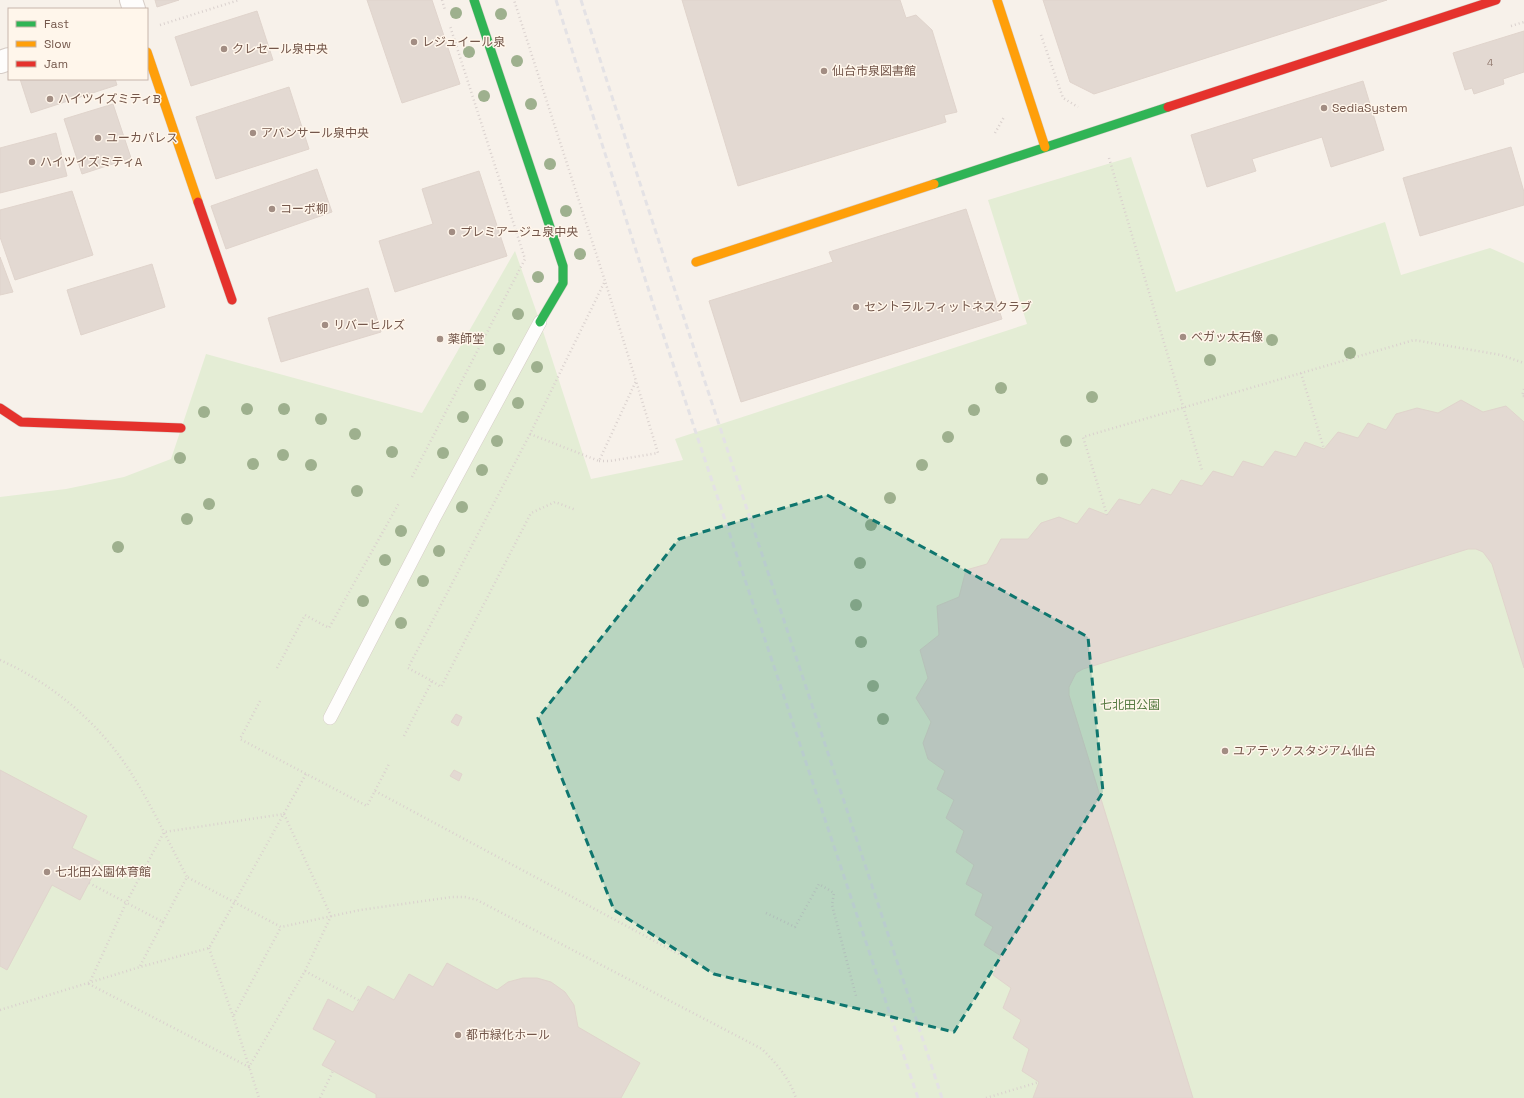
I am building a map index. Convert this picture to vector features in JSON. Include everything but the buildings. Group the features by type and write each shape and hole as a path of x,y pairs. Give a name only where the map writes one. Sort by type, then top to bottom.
{"street":[{"path":"474,0 563,266 562,283 540,322"},
{"path":"997,0 1045,148"},
{"path":"696,262 1496,0"},
{"path":"148,55 232,300"},
{"path":"0,408 21,422 181,428"}],"lane":[{"path":"330,718 434,518 540,322"}],"path":[{"path":"154,27 239,0"},
{"path":"442,0 446,15"},
{"path":"412,477 525,259 449,22"},
{"path":"1039,30 1063,98 1080,108"},
{"path":"992,138 1005,115"},
{"path":"1109,158 1202,470"},
{"path":"530,434 599,461 610,461 658,453 605,281"},
{"path":"1107,515 1083,437 1414,340 1500,355 1524,363"},
{"path":"1301,373 1324,449"},
{"path":"599,461 636,381"},
{"path":"1524,389 1522,396 1524,396"},
{"path":"432,681 441,687 531,513 556,502 576,510"},
{"path":"277,668 305,615 329,628 399,503"},
{"path":"0,660 55,690 80,711 115,751 136,780 187,878 281,926 331,916 452,897 465,897 477,900 762,1049 787,1077 796,1098"},
{"path":"260,701 240,739 367,806 389,764"},
{"path":"0,1010 89,984 140,967 209,948 306,774"},
{"path":"375,791 686,958"},
{"path":"164,832 284,814"},
{"path":"284,814 331,916"},
{"path":"89,984 126,903 164,832"},
{"path":"140,967 187,878"},
{"path":"89,883 163,922"},
{"path":"766,913 795,927 819,884 834,892 832,905 856,996"},
{"path":"249,1067 305,971 331,916"},
{"path":"234,1016 281,926"},
{"path":"209,948 234,1016 259,1098"},
{"path":"305,971 360,1001"},
{"path":"89,984 249,1067"},
{"path":"320,1098 333,1071"},
{"path":"986,1098 1039,1082"}],"highlighted area":[{"path":"827,495 1088,637 1103,792 954,1032 714,974 614,910 538,718 679,539"}],"green space":[{"name":"七北田公園","path":"1131,157 1176,292 1385,222 1401,275 1490,248 1524,263 1524,1098 0,1098 0,497 66,489 124,477 171,459 206,354 422,413 515,251 540,322 591,479 683,460 675,439 1027,324 988,200"}],"railway":[{"path":"556,0 656,313 918,1098"},
{"path":"581,0 715,412 942,1098"}],"traffic: fast":[{"path":"474,0 563,266 563,283 540,322"},
{"path":"934,184 1168,107"}],"traffic: slow":[{"path":"997,0 1045,147"},
{"path":"148,55 198,202"},
{"path":"696,262 934,184"}],"traffic: jam":[{"path":"1168,107 1496,0"},
{"path":"198,202 232,300"},
{"path":"0,408 21,422 181,428"}],"place":[{"name":"レジュイール泉","path":"414,42"},
{"name":"クレセール泉中央","path":"224,49"},
{"name":"仙台市泉図書館","path":"824,71"},
{"name":"ハイツイズミティB","path":"50,99"},
{"name":"SediaSystem","path":"1324,108"},
{"name":"アバンサール泉中央","path":"253,133"},
{"name":"ユーカパレス","path":"98,138"},
{"name":"ハイツイズミティA","path":"32,162"},
{"name":"コーポ柳","path":"272,209"},
{"name":"プレミアージュ泉中央","path":"452,232"},
{"name":"セントラルフィットネスクラブ","path":"856,307"},
{"name":"リバーヒルズ","path":"325,325"},
{"name":"ベガッ太石像","path":"1183,337"},
{"name":"薬師堂","path":"440,339"},
{"name":"ユアテックスタジアム仙台","path":"1225,751"},
{"name":"七北田公園体育館","path":"47,872"},
{"name":"都市緑化ホール","path":"458,1035"}]}
